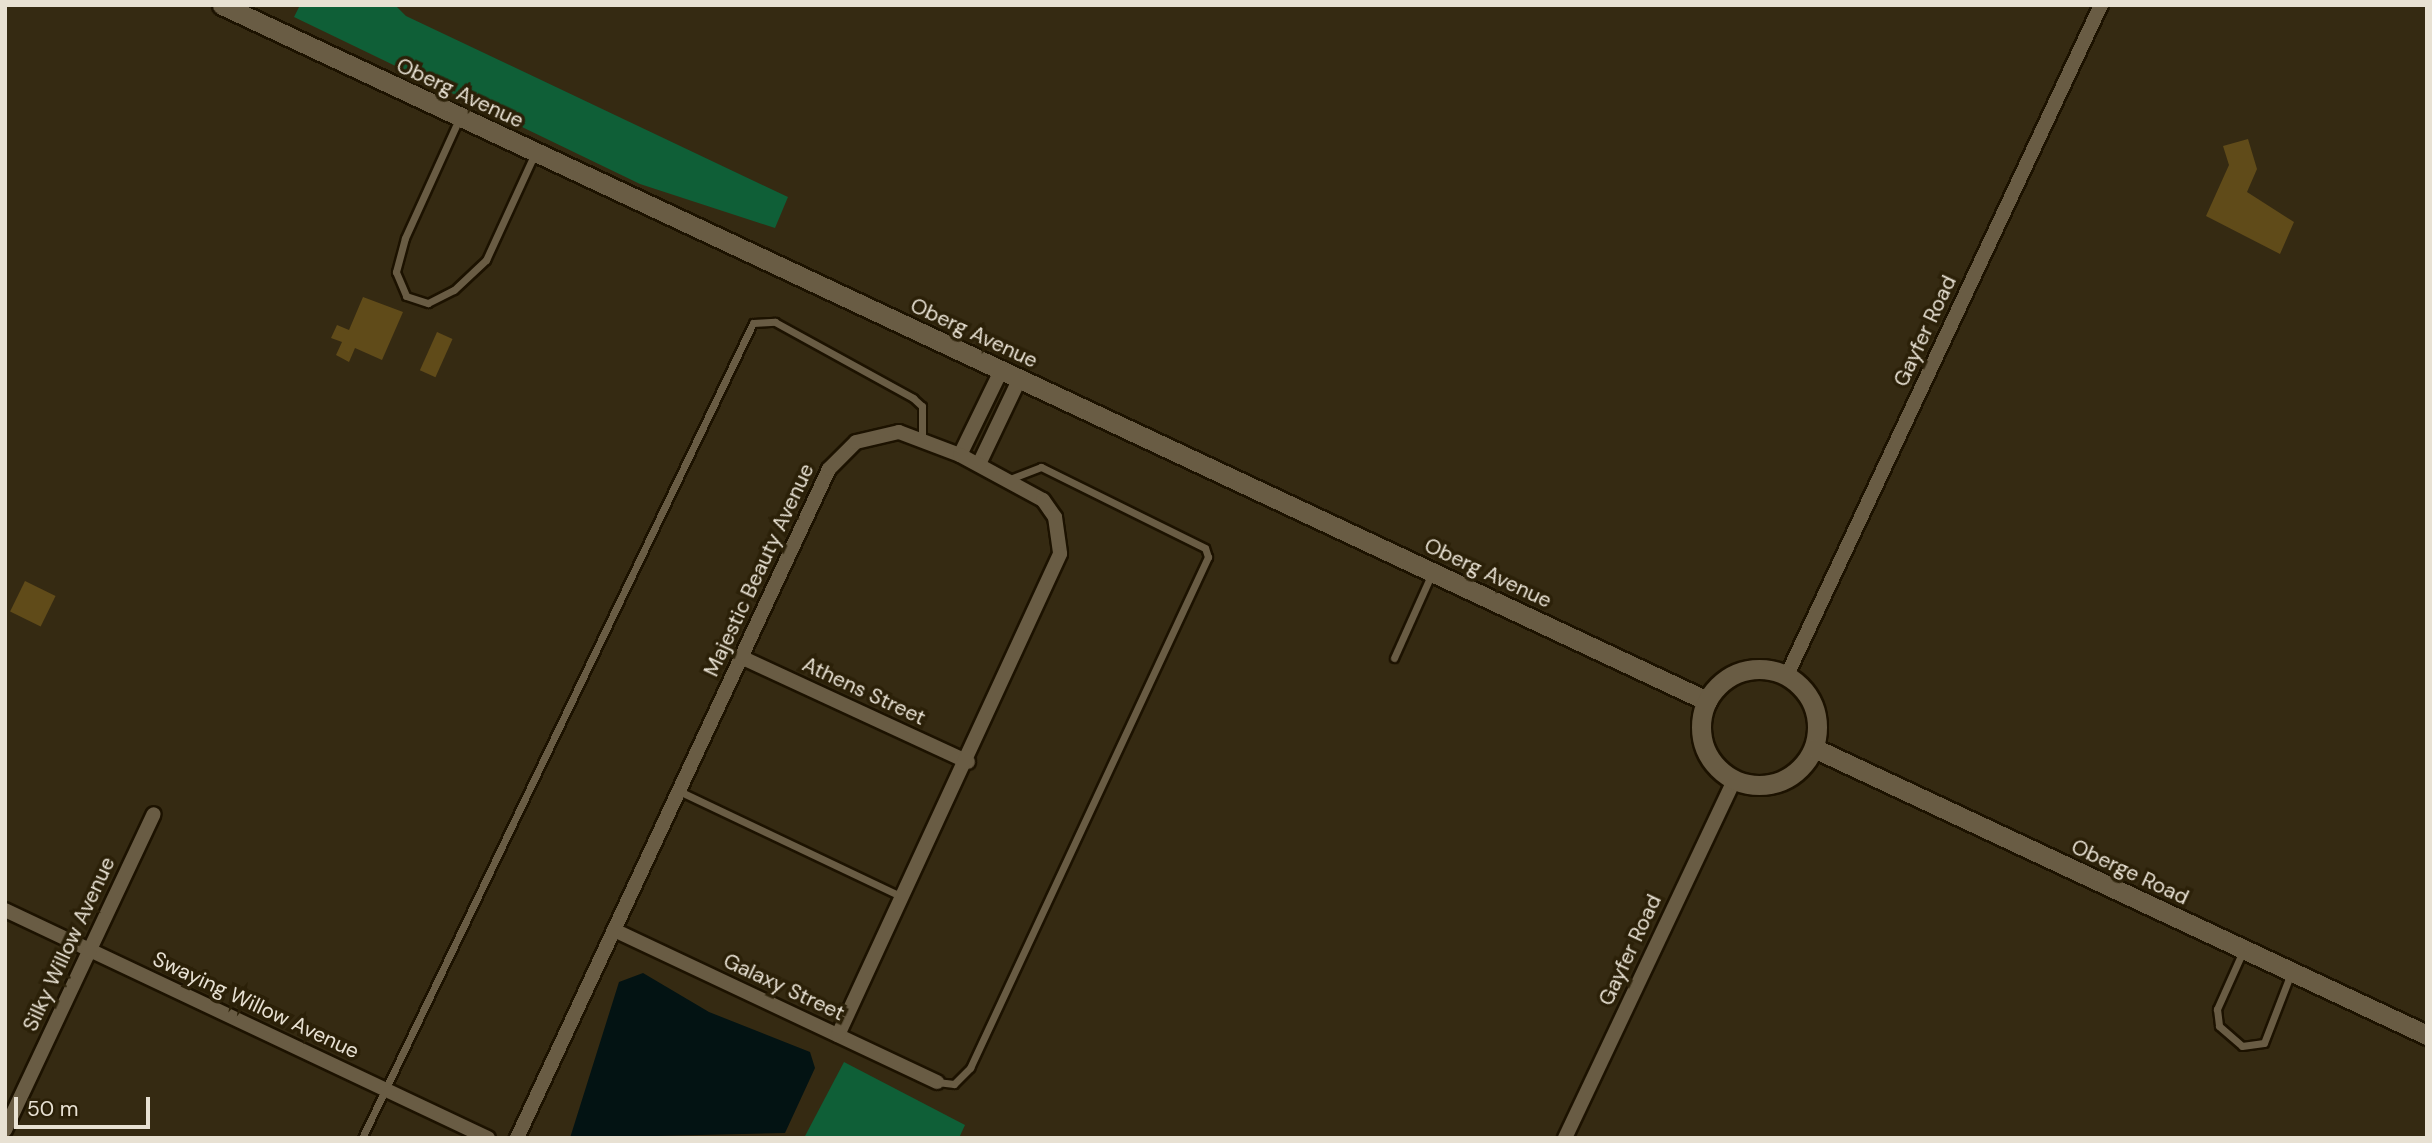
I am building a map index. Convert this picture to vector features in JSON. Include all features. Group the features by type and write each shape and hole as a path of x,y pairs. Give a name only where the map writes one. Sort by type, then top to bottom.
{"street":[{"name":"Oberg Avenue","path":"222,5 1707,701"},
{"name":"Gayfer Road","path":"1787,675 2101,5"},
{"path":"960,455 1001,371"},
{"path":"979,464 1019,380"},
{"name":"Majestic Beauty Avenue","path":"517,1138 741,657 839,455 876,434 922,438 1009,478 1043,500 1055,517 1060,554 968,762 838,1035"},
{"name":"Athens Street","path":"741,657 968,762"},
{"path":"1742,671 1787,675 1811,699 1814,748 1804,765 1781,782 1752,786 1734,780 1704,746 1707,701 1742,671"},
{"name":"Oberge Road","path":"1814,748 2427,1035"},
{"name":"Gayfer Road","path":"1565,1138 1734,780"},
{"name":"Silky Willow Avenue","path":"5,1130 154,814"},
{"name":"Swaying Willow Avenue","path":"5,911 488,1138"},
{"name":"Galaxy Street","path":"614,930 937,1082"}],"lane":[{"path":"460,118 405,238 396,272 406,296 428,303 454,290 486,260 535,153"},
{"path":"362,1138 753,323 775,322 913,398 922,406 922,438"},
{"path":"937,1082 954,1084 970,1068 1208,557 1205,548 1041,467 1009,478"},
{"path":"1394,658 1433,573"},
{"path":"679,790 903,898"},
{"path":"2243,950 2217,1009 2219,1026 2242,1046 2264,1043 2291,972"}],"green space":[{"path":"300,5 395,5 406,16 788,197 775,228 640,184 294,17"},
{"path":"844,1062 965,1125 959,1138 804,1138"}],"shaded area":[{"path":"643,973 709,1012 810,1052 815,1068 785,1133 570,1138 619,982"}],"building":[{"path":"2248,139 2257,169 2247,192 2294,222 2280,254 2206,216 2229,165 2223,146"},
{"path":"363,297 403,312 382,360 355,348 349,362 336,355 342,342 331,338 337,325 349,330"},
{"path":"437,332 453,339 435,377 420,370"},
{"path":"25,581 56,596 41,626 10,612"}]}
